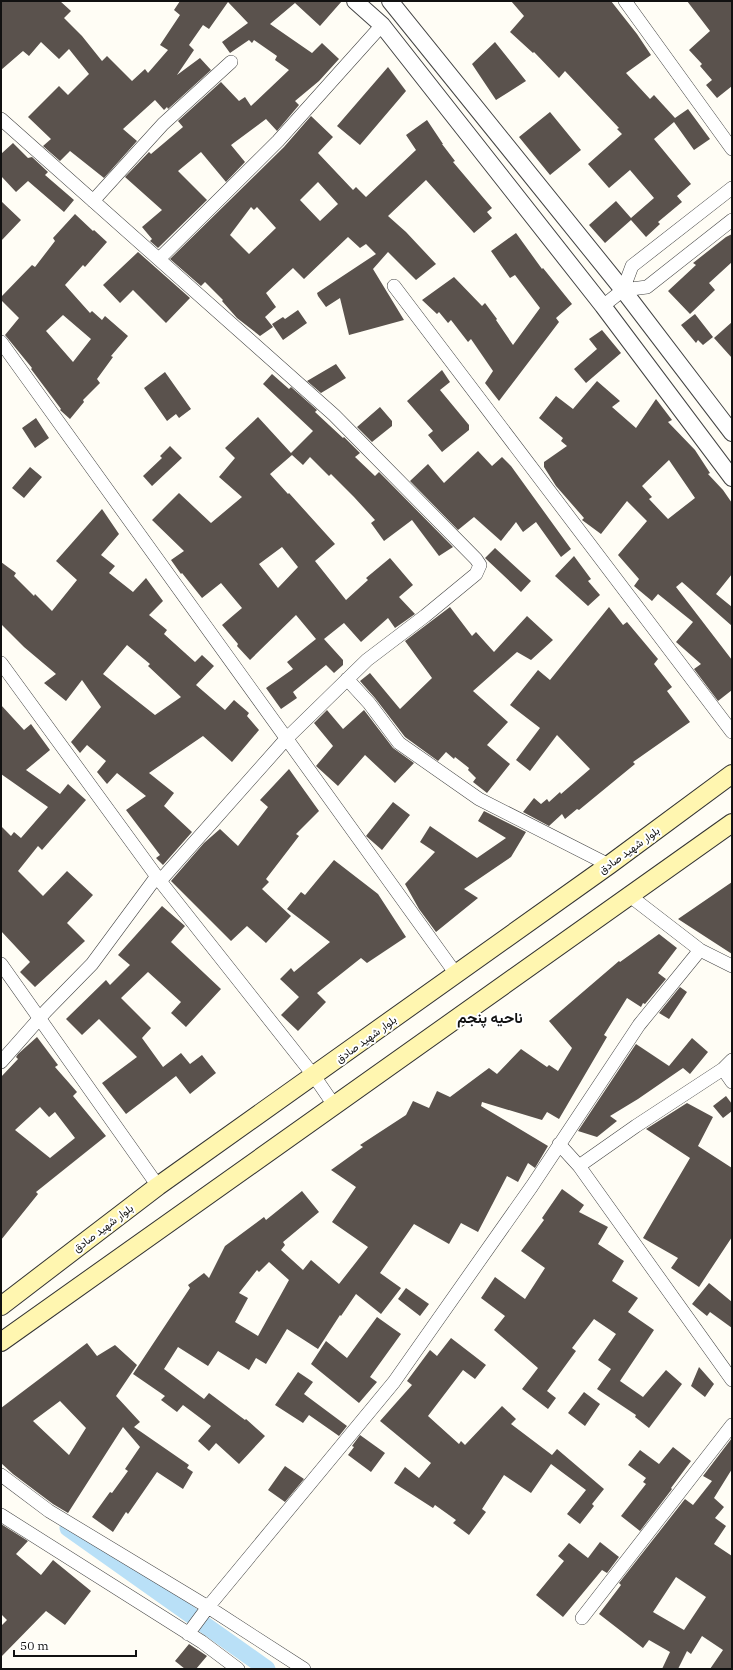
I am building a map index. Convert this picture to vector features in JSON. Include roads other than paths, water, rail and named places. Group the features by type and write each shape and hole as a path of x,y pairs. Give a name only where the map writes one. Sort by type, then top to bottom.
{"main road":[{"name":"بلوار شهید صادق","path":"1,1306 158,1186 609,865 732,774"},
{"path":"1,1342 732,823"}],"street":[{"path":"355,1 382,25 603,306 732,478"},
{"path":"390,1 623,290 732,433"},
{"path":"625,1 732,149"},
{"path":"159,259 278,141 382,25"},
{"path":"93,201 163,124 231,62"},
{"path":"1,119 334,416 476,559 480,566 476,574 437,607 367,660 286,739 159,879 92,964 46,1011 1,1062"},
{"path":"603,306 623,290 632,266 732,188"},
{"path":"623,290 648,287 732,220"},
{"path":"394,286 732,732"},
{"path":"1,342 456,974"},
{"path":"1,663 159,879 314,1076 334,1106"},
{"path":"347,679 369,703 399,743 479,799 609,865"},
{"path":"630,896 700,950 732,966"},
{"path":"190,1632 207,1609 394,1382 532,1186 639,1025 700,950"},
{"path":"1,964 158,1186"},
{"path":"579,1166 727,1064 732,1082"},
{"path":"559,1144 579,1166 732,1380"},
{"path":"582,1618 732,1425"},
{"path":"1,1475 49,1511 304,1669"},
{"path":"1,1515 190,1632 238,1669"}],"waterway":[{"path":"68,1528 267,1669"}],"district":[{"name":"ناحیه پنجم","path":"490,1017"}]}
